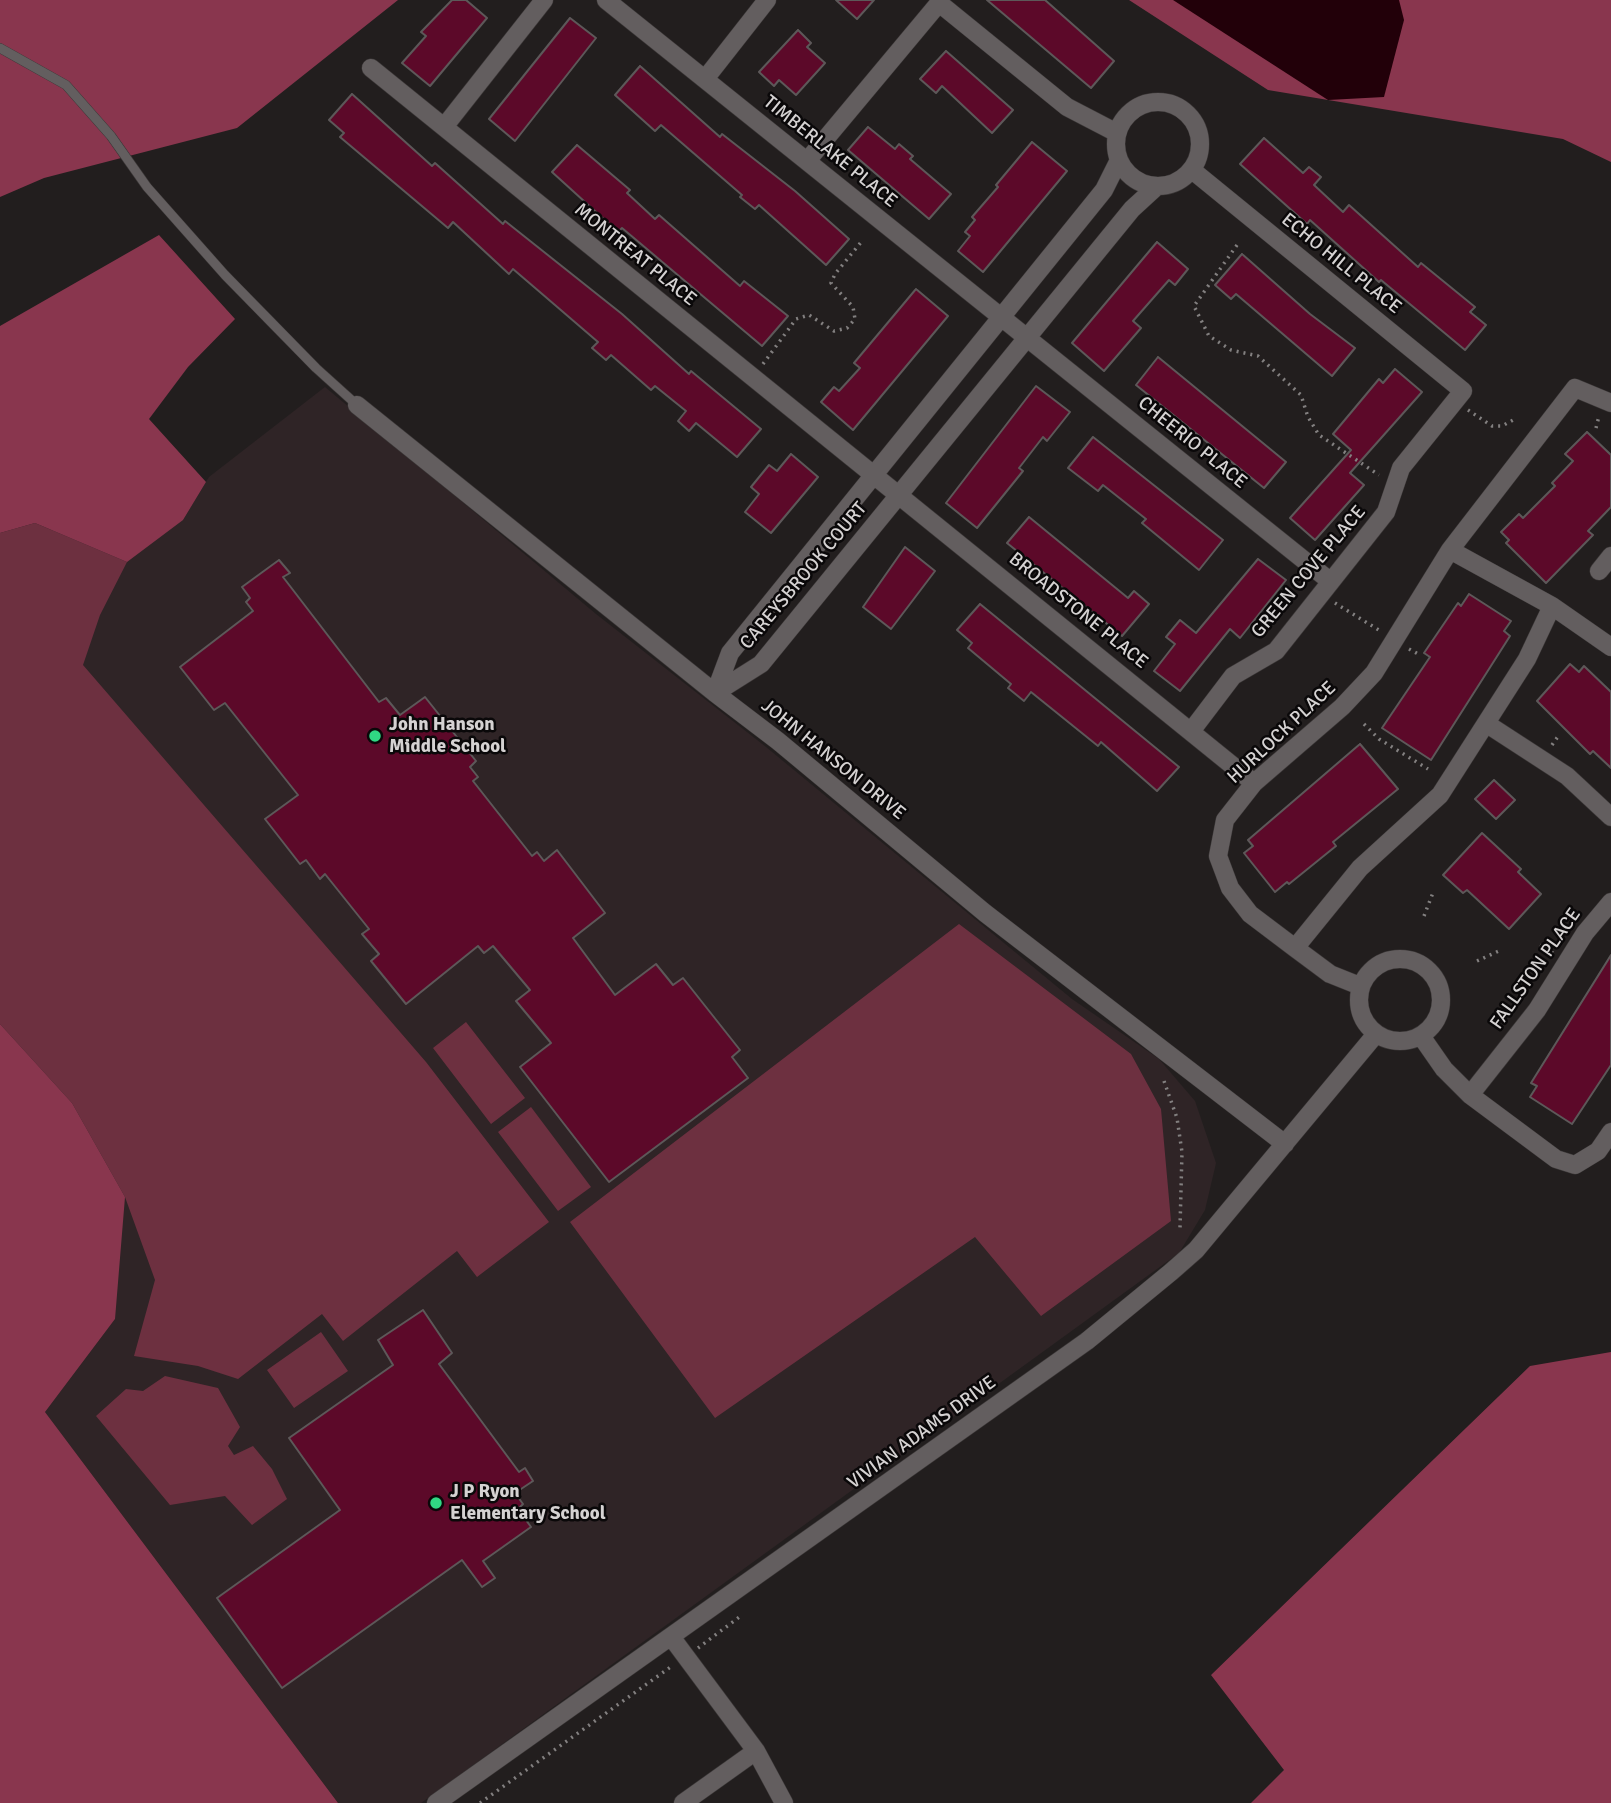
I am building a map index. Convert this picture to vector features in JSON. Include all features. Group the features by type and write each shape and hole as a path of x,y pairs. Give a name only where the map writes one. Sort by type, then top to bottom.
{"street":[{"path":"444,127 544,0"},
{"name":"TIMBERLAKE PLACE","path":"606,0 1027,337"},
{"path":"705,79 767,0"},
{"path":"807,161 939,3 1067,107 1117,133"},
{"name":"MONTREAT PLACE","path":"371,68 874,474"},
{"path":"1153,102 1180,108 1191,118 1199,133 1200,148 1192,170 1171,185 1156,187 1132,178 1118,162 1117,133 1123,120 1133,110 1153,102"},
{"name":"CAREYSBROOK COURT","path":"715,693 730,653 1104,190 1118,162"},
{"name":"ECHO HILL PLACE","path":"1192,170 1463,391"},
{"name":"CAREYSBROOK COURT","path":"715,693 761,664 1132,209 1156,187"},
{"name":"CHEERIO PLACE","path":"1027,337 1326,587"},
{"name":"HURLOCK PLACE","path":"1360,986 1329,974 1250,914 1230,888 1218,856 1224,820 1254,783 1342,707 1374,673 1450,550 1575,388 1606,407"},
{"name":"GREEN COVE PLACE","path":"1192,730 1233,676 1276,651 1386,512 1401,468 1463,391"},
{"name":"JOHN HANSON DRIVE","path":"357,405 778,741 985,913 1285,1144"},
{"name":"BROADSTONE PLACE","path":"874,474 1254,783"},
{"path":"1450,550 1552,606 1611,647"},
{"path":"1599,571 1611,556"},
{"path":"1295,948 1360,867 1440,795 1527,659 1552,606"},
{"path":"1487,724 1567,776 1611,817"},
{"name":"FALLSTON PLACE","path":"1470,1095 1537,1010 1585,933 1611,902"},
{"path":"1388,960 1414,961 1425,967 1440,988 1441,1001 1436,1021 1420,1036 1398,1041 1376,1034 1366,1025 1360,1013 1360,986 1371,970 1388,960"},
{"name":"VIVIAN ADAMS DRIVE","path":"441,1802 1087,1341 1196,1250 1376,1034"},
{"path":"1420,1036 1444,1069 1470,1095 1556,1159 1575,1164 1598,1151 1611,1132"},
{"path":"672,1638 756,1751 784,1803"},
{"path":"683,1803 756,1751"}],"lane":[{"path":"0,48 66,85 111,136 147,187 225,275 316,368 357,405"}],"path":[{"path":"753,376 796,319 809,315 834,331 847,328 855,319 853,307 831,283 862,240"},
{"path":"1237,245 1194,306 1209,336 1231,350 1258,356 1301,395 1308,417 1319,435 1384,478"},
{"path":"1596,428 1606,407"},
{"path":"1467,410 1492,426 1503,426 1514,419"},
{"path":"1326,587 1395,641 1419,655"},
{"path":"1364,724 1379,739 1428,769"},
{"path":"1424,916 1434,890"},
{"path":"1477,961 1501,950"},
{"path":"1164,1081 1177,1118 1182,1152 1180,1228"},
{"path":"480,1803 742,1615"}],"shaded area":[{"path":"0,0 398,0 237,128 44,178 0,197"},
{"path":"1129,0 1611,0 1611,162 1563,139 1268,90"},
{"path":"1173,0 1399,0 1404,20 1384,97 1328,100"},
{"path":"159,235 235,319 188,367 149,419 206,482 183,520 127,562 35,523 0,533 0,326"},
{"path":"325,387 596,614 766,747 1072,999 1159,1059 1195,1101 1216,1163 1205,1210 1179,1253 421,1803 338,1803 45,1412 115,1319 72,1103 0,1024 0,533 183,520 209,477"},
{"path":"35,523 127,562 100,615 83,665 426,1062 549,1222 477,1277 457,1251 343,1341 322,1314 238,1379 198,1366 134,1356 155,1280 125,1197 72,1103 0,1024 0,533"},
{"path":"959,924 1131,1054 1161,1109 1171,1221 1041,1316 975,1237 715,1418 570,1222"},
{"path":"466,1022 525,1098 491,1124 433,1048"},
{"path":"0,1024 72,1103 125,1197 115,1319 45,1412 338,1803 0,1803"},
{"path":"531,1107 591,1187 558,1211 498,1132"},
{"path":"321,1332 348,1371 294,1408 267,1370"},
{"path":"1611,1352 1611,1803 1251,1803 1284,1770 1211,1675 1530,1366"},
{"path":"165,1376 218,1388 240,1427 228,1446 234,1455 253,1446 272,1469 287,1499 252,1525 225,1496 170,1505 96,1416 126,1389 143,1391"}],"building":[{"path":"452,0 466,0 487,18 430,86 402,63 426,36 421,32"},
{"path":"836,0 874,0 857,19"},
{"path":"987,0 1045,0 1114,61 1091,88"},
{"path":"570,18 596,38 515,141 489,119"},
{"path":"798,30 811,43 807,47 825,63 796,95 779,80 774,86 759,72"},
{"path":"946,51 1013,110 992,133 942,86 936,93 920,79"},
{"path":"640,66 720,137 722,134 795,191 849,239 826,265 759,205 755,209 740,197 742,195 661,125 655,131 615,95"},
{"path":"352,94 432,166 435,163 503,224 505,221 622,314 689,374 691,371 761,429 737,457 696,423 689,431 678,421 686,411 655,386 651,390 611,355 606,360 592,348 598,342 513,269 509,274 453,222 448,228 340,137 344,133 329,120"},
{"path":"868,127 895,149 899,144 913,156 910,159 951,194 929,219 848,150"},
{"path":"1264,138 1303,173 1309,167 1321,177 1314,185 1343,212 1349,205 1418,267 1421,263 1475,307 1470,312 1486,325 1465,350 1381,280 1379,282 1310,220 1307,224 1240,164"},
{"path":"1032,142 1067,171 983,272 958,251 970,236 965,232 975,220 972,217"},
{"path":"577,145 630,190 627,193 655,219 659,215 740,286 744,281 788,316 762,346 622,228 618,232 552,172"},
{"path":"1157,242 1188,269 1175,285 1169,280 1133,321 1141,328 1104,371 1072,343"},
{"path":"1242,254 1310,314 1355,348 1332,376 1236,294 1231,299 1215,285"},
{"path":"916,289 948,316 853,430 821,402 834,387 839,391 860,368 854,363"},
{"path":"1158,357 1286,462 1264,488 1136,385"},
{"path":"1395,369 1422,392 1350,473 1364,485 1315,540 1290,518 1351,450 1333,434 1379,379 1383,383"},
{"path":"1036,386 1070,412 1047,441 1043,437 1019,468 1023,471 977,528 946,503"},
{"path":"1587,432 1611,455 1611,507 1588,531 1593,535 1546,583 1506,543 1509,540 1501,532 1519,514 1523,518 1555,486 1552,483 1573,461 1565,454"},
{"path":"1093,437 1223,540 1199,570 1142,523 1146,519 1103,485 1098,491 1068,468"},
{"path":"791,454 818,477 771,533 745,512 759,494 751,487 769,465 777,471"},
{"path":"1029,517 1128,598 1134,591 1149,604 1122,636 1007,543"},
{"path":"905,547 935,571 891,629 863,607"},
{"path":"1258,559 1286,580 1240,638 1230,629 1180,691 1154,671 1175,644 1166,637 1180,620 1196,633"},
{"path":"279,560 290,573 283,577 379,702 386,698 400,715 425,697 476,761 470,767 478,777 473,781 532,856 537,852 544,861 557,850 605,913 573,938 615,995 656,964 673,985 683,978 740,1050 732,1057 748,1078 609,1182 520,1067 551,1043 516,1001 530,990 493,946 484,953 478,946 406,1004 371,961 379,954 362,934 369,929 325,874 320,879 306,860 300,864 265,819 298,795 225,703 214,710 180,667 253,611 246,602 250,598 242,587"},
{"path":"1469,594 1511,621 1504,631 1510,636 1431,760 1382,728 1430,657 1424,653 1458,603 1461,606"},
{"path":"980,604 1179,767 1157,791 1101,742 1098,746 1031,692 1024,701 1008,688 1011,684 968,648 972,643 957,630"},
{"path":"1570,664 1579,672 1584,666 1611,692 1611,768 1593,751 1590,754 1537,701"},
{"path":"1360,744 1398,789 1333,842 1336,846 1275,892 1244,853 1253,846 1248,840"},
{"path":"1494,780 1515,800 1496,819 1475,799"},
{"path":"1482,833 1521,869 1518,872 1541,894 1509,929 1467,890 1463,893 1443,875"},
{"path":"1611,955 1611,1065 1572,1124 1530,1097 1537,1086 1531,1083"},
{"path":"423,1310 452,1353 439,1364 519,1472 525,1468 533,1481 515,1493 523,1504 518,1509 531,1527 483,1561 495,1578 482,1587 462,1560 282,1688 217,1598 340,1510 289,1438 393,1365 378,1340"}],"place":[{"name":"John Hanson Middle School","path":"375,736"},
{"name":"J P Ryon Elementary School","path":"436,1503"}]}
